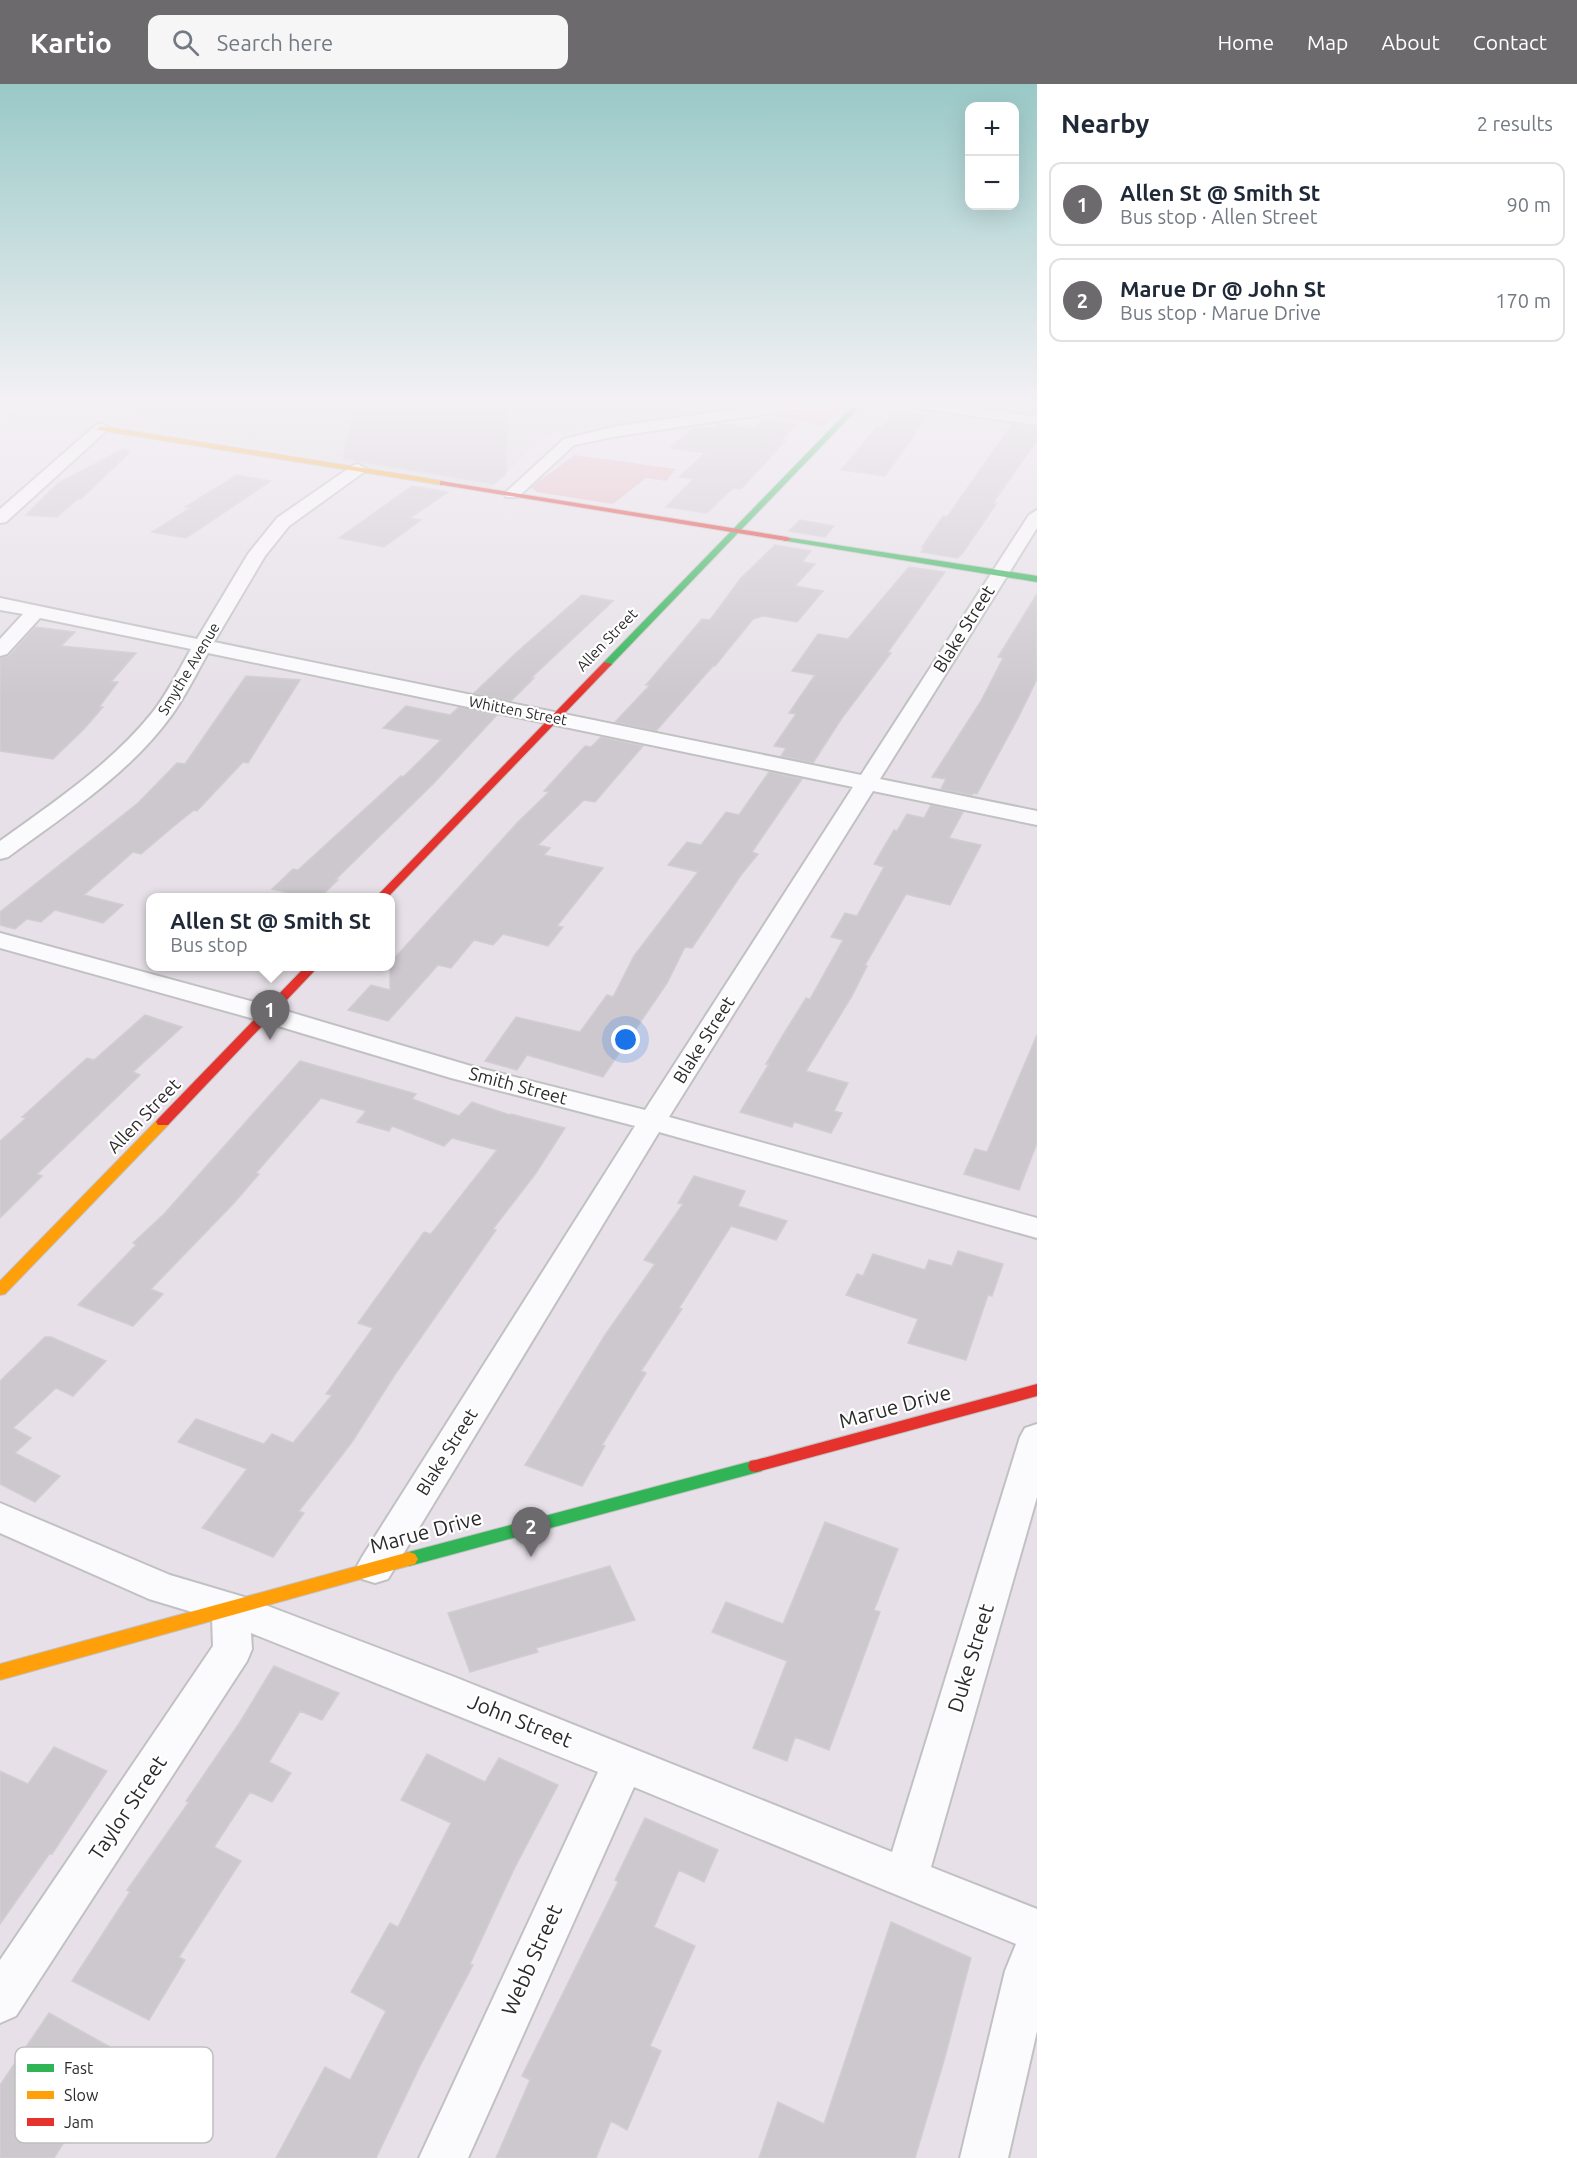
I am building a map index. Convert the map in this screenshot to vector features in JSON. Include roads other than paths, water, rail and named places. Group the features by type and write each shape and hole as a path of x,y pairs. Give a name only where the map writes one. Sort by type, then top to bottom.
{"street":[{"path":"0,518 18,502"},
{"name":"Smythe Avenue","path":"0,852 133,749 164,713 257,554 273,531 309,502"},
{"path":"561,502 1037,579"},
{"name":"Allen Street","path":"384,893 764,502"},
{"name":"Blake Street","path":"375,1568 652,1121 1037,515"},
{"name":"Whitten Street","path":"0,604 1037,818"},
{"path":"0,650 36,611"},
{"name":"Smith Street","path":"0,940 267,1014 461,1072 652,1121 1037,1228"},
{"name":"Allen Street","path":"0,1290 308,971"},
{"name":"Marue Drive","path":"0,1672 375,1568 1037,1390"},
{"name":"Duke Street","path":"906,1878 1037,1437"},
{"name":"John Street","path":"0,1517 162,1588 231,1608 438,1688 1037,1931"},
{"name":"Taylor Street","path":"0,2000 233,1649 231,1608"},
{"name":"Webb Street","path":"442,2158 601,1809 624,1764"},
{"path":"984,2158 1028,1971 1037,1946"}],"place":[{"name":"Allen St @ Smith St","path":"270,1040"},
{"name":"Marue Dr @ John St","path":"531,1557"}]}
